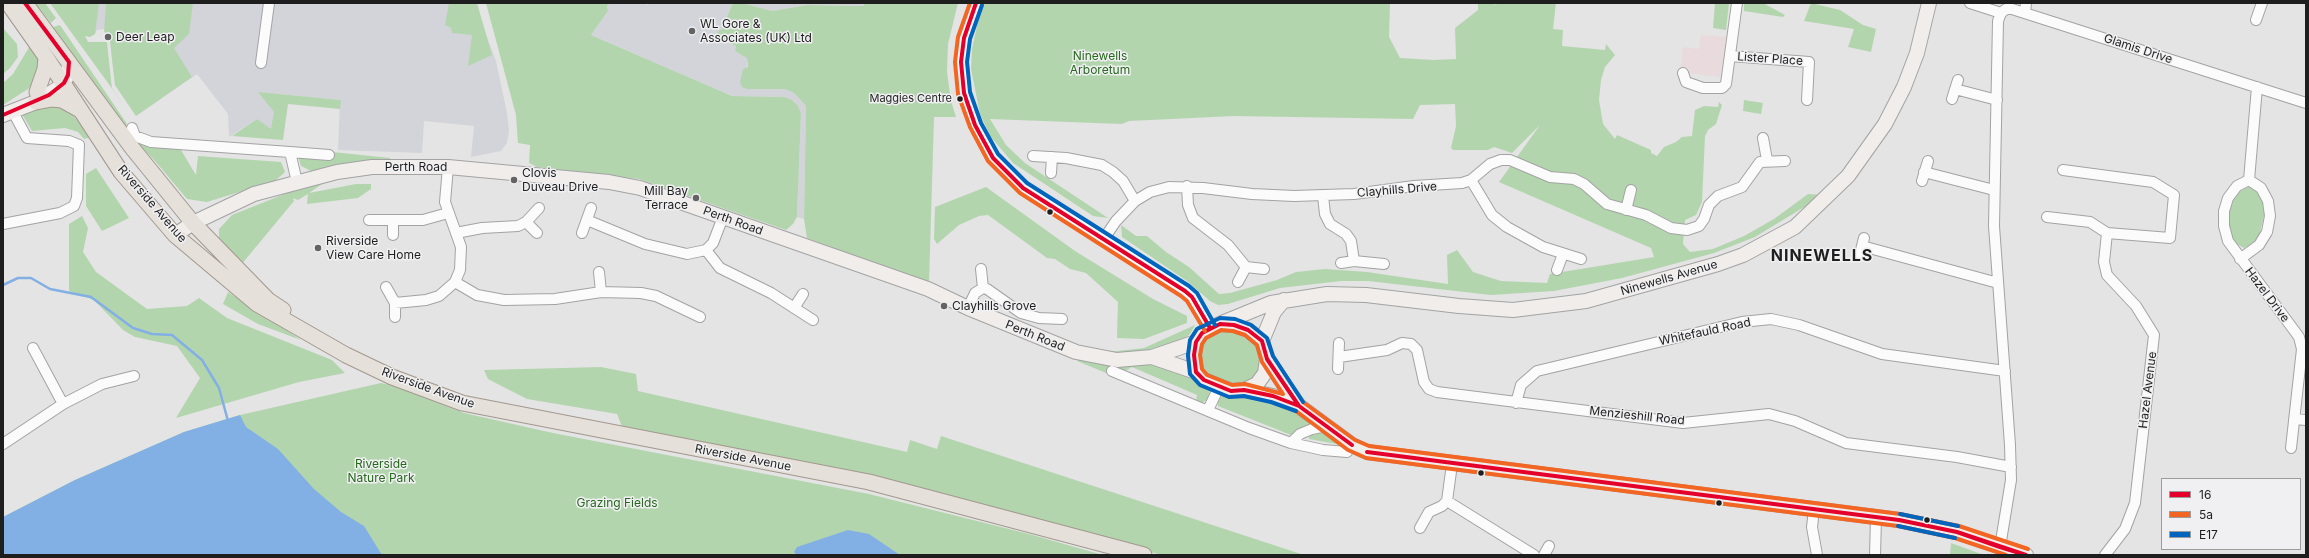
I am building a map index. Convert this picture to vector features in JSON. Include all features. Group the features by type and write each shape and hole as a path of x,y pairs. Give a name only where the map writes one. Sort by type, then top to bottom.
{"main road":[{"name":"Riverside Avenue","path":"8,3 46,57 68,75 133,149 193,224 268,300 346,355"},
{"name":"Riverside Avenue","path":"25,3 68,75 83,112 121,172 175,235 257,304 346,355 392,376 462,403 870,482 1144,555"},
{"path":"46,57 45,69 37,97 62,100 83,112"}],"street":[{"path":"261,63 269,3"},
{"path":"976,3 964,38 961,62 964,93 975,125 993,158 1023,188 1103,240 1185,290 1215,326 1234,325 1248,330 1262,341 1274,312 1284,300"},
{"path":"1683,73 1686,82 1703,88 1722,88 1726,84 1737,3"},
{"name":"Glamis Drive","path":"1970,3 2001,13 2006,9 2012,9 2306,103"},
{"path":"2025,13 2026,3"},
{"path":"2256,20 2262,3"},
{"name":"Ninewells Avenue","path":"1215,326 1272,303 1327,294 1366,295 1459,306 1513,310 1586,300 1718,264 1743,255 1795,227 1848,176 1885,124 1904,88 1918,54 1927,7"},
{"path":"2000,547 2009,494 2011,467 1998,283 1994,190 1998,21 2001,13"},
{"name":"Lister Place","path":"1730,56 1809,62 1807,100"},
{"path":"3,224 60,213 74,206 78,198 79,145 69,141 27,138 11,112 37,97 68,75"},
{"path":"2249,180 2257,88"},
{"path":"1955,89 1997,100"},
{"path":"132,128 135,136 151,142 329,155"},
{"path":"1763,138 1767,160 1785,161"},
{"path":"290,152 297,182"},
{"path":"1033,156 1088,161 1102,165 1123,181 1135,201"},
{"path":"1051,173 1052,157"},
{"name":"Clayhills Drive","path":"1103,240 1116,221 1135,201 1150,192 1169,187 1187,186 1252,194 1324,196 1354,194 1414,186 1452,185 1471,180 1490,164 1501,160 1510,160 1550,177 1574,179 1584,184 1608,204 1646,215 1671,228 1687,230 1698,226 1704,220 1709,205 1718,196 1742,187 1760,162 1767,160"},
{"path":"1928,161 1923,177 1994,190"},
{"name":"Perth Road","path":"175,235 193,224 254,194 337,172 372,167 448,167 609,182 640,188 928,289 968,308 1076,352 1117,360 1152,357 1196,342 1202,333 1215,326"},
{"path":"395,303 426,300 438,296 455,282 460,270 462,259 461,247 445,202 448,167"},
{"path":"2047,217 2090,222 2107,233 2170,238 2174,195 2153,182 2063,170"},
{"path":"1471,180 1492,215 1502,223 1536,243 1563,254 1581,259"},
{"name":"Hazel Drive","path":"2240,259 2259,245 2267,232 2270,216 2268,201 2261,188 2249,180 2237,186 2228,198 2224,211 2224,226 2228,241 2240,259 2299,337 2304,348 2291,448"},
{"path":"1187,186 1188,205 1193,218 1228,245 1246,267 1264,270"},
{"path":"1626,210 1631,190"},
{"path":"1324,196 1325,214 1330,224 1346,234 1351,240 1354,261"},
{"path":"456,233 482,228 518,226 526,222 539,208"},
{"path":"582,233 591,208"},
{"path":"368,220 423,220 448,213"},
{"path":"587,220 645,244 687,254 706,250 713,243 723,217"},
{"path":"393,220 393,235"},
{"path":"526,222 537,233"},
{"name":"Hazel Avenue","path":"2105,555 2125,529 2135,503 2154,335 2136,306 2106,275 2104,262 2107,233"},
{"path":"1862,246 1998,283"},
{"path":"706,250 720,268 772,293 813,320"},
{"path":"1557,270 1563,254"},
{"path":"1341,263 1354,261 1384,264"},
{"path":"1238,282 1246,267"},
{"path":"981,270 983,288"},
{"path":"600,272 600,292"},
{"path":"455,282 477,295 504,300 555,299 600,292 642,293 656,296 700,317"},
{"path":"386,286 395,303 395,316"},
{"path":"968,308 975,293 983,288"},
{"path":"983,288 987,289 1021,313 1039,318 1062,319"},
{"path":"794,308 803,294"},
{"name":"Whitefauld Road","path":"1516,402 1521,385 1537,371 1742,322 1771,319 1799,325 1882,354 2005,371"},
{"name":"Perth Road","path":"1262,341 1267,359 1300,406"},
{"path":"1196,342 1194,356 1196,372"},
{"path":"1338,370 1339,343"},
{"name":"Menzieshill Road","path":"1339,356 1387,350 1402,343 1411,344 1416,350 1424,382 1429,389 1437,392 1683,422 1769,414 1795,421 1846,443 1957,456 2011,467"},
{"path":"33,348 63,404"},
{"name":"Perth Road","path":"1152,357 1196,372 1204,380 1231,391 1244,390 1273,396 1300,406 1352,446 1367,452 1876,518 1957,532 2026,555"},
{"path":"1244,390 1257,384 1265,373 1267,359"},
{"path":"1112,371 1249,428 1291,443 1323,450 1347,452"},
{"path":"3,444 63,404 102,384 134,376"},
{"path":"1208,410 1219,387"},
{"path":"2294,419 2306,420"},
{"path":"1291,443 1300,434 1312,429 1326,426"},
{"path":"1420,528 1429,512 1442,506 1447,501 1452,464"},
{"path":"1447,501 1534,555"},
{"path":"1814,510 1812,532 1817,555"},
{"path":"1875,555 1876,518"}],"shaded area":[{"path":"62,3 474,3 496,61 507,113 509,131 507,143 501,151 471,157 474,126 424,121 422,153 338,150 340,100 278,94 274,139 257,119 229,137 228,114 197,74 136,116 115,85 110,41 104,29 97,30 95,34 90,37"},
{"path":"610,3 642,3 648,5 649,3 733,3 721,30 721,39 736,46 735,51 747,57 747,89 785,89 794,93 806,106 804,219 797,217 801,114 784,97 732,96 591,35 608,11 607,6"},
{"path":"742,3 862,3 863,6 807,5 772,11"},
{"path":"1701,35 1726,37 1720,77 1680,72 1683,47 1699,49"}],"green space":[{"path":"35,3 45,3 56,18 51,23"},
{"path":"50,3 99,3 95,34 90,37 85,36 88,42 107,42 112,88"},
{"path":"106,3 193,3 189,34 174,48 192,77 136,116 115,85 110,41 104,31"},
{"path":"449,3 477,3 492,55 468,66 472,35 452,33 451,28 445,25"},
{"path":"486,3 610,3 607,6 608,11 591,35 732,96 784,97 792,100 798,106 801,114 797,217 793,224 786,230 639,179 537,167 529,163 530,145 518,143 516,115"},
{"path":"733,3 742,3 772,11 807,5 863,6 864,3 958,3 948,44 947,72 951,101 956,117 934,117 929,283 807,238 804,219 806,106 794,93 785,89 747,89 742,87 740,82 743,69 748,67 747,58 735,51 736,46 721,39 718,42 714,39 718,31 721,30"},
{"name":"Ninewells Arboretum","path":"982,3 1390,3 1389,37 1400,58 1434,60 1456,59 1455,28 1478,10 1478,3 1493,3 1496,5 1497,3 1556,3 1553,29 1563,30 1562,46 1605,50 1606,44 1615,55 1605,67 1601,80 1599,100 1603,124 1615,139 1617,135 1651,150 1651,153 1657,156 1664,147 1676,142 1682,137 1692,136 1695,110 1704,106 1718,107 1719,102 1722,105 1716,124 1708,130 1705,136 1702,202 1696,215 1685,220 1683,244 1690,252 1713,249 1744,236 1774,219 1808,194 1824,195 1755,237 1714,253 1622,278 1554,291 1491,295 1368,281 1341,281 1280,288 1228,304 1218,305 1210,301 1187,281 1122,237 1121,225 1136,236 1147,236 1166,252 1189,267 1219,294 1230,293 1277,280 1296,272 1325,269 1367,272 1448,284 1447,255 1457,250 1473,272 1501,281 1547,283 1550,274 1654,257 1651,248 1499,182 1540,125 1512,153 1494,147 1488,150 1453,150 1451,148 1456,126 1455,104 1420,105 1413,119 1234,116 1129,121 1122,124 990,119 1006,145 1025,163 1108,218 1093,216 1013,163 990,136 980,114 971,69 972,49"},
{"path":"1715,3 1729,3 1726,30 1713,28"},
{"path":"1744,3 1763,3 1785,15 1783,17 1744,11"},
{"path":"1811,3 1840,10 1863,25 1876,29 1871,52 1848,47 1854,29 1804,21"},
{"path":"60,25 127,124 124,127 53,27"},
{"path":"3,28 17,44 18,57 10,68 3,74"},
{"path":"31,44 42,61 39,77 28,89 3,105 3,83 13,74"},
{"path":"258,92 341,100 340,109 288,104 283,140 232,136 257,119 271,129 274,112"},
{"path":"1744,100 1763,103 1761,114 1743,111"},
{"path":"49,104 68,110 92,137 84,139 78,132 65,128 32,131 22,114"},
{"path":"125,130 144,145 181,150 196,175 198,156 281,162 285,172 275,181 207,202 187,199 155,161"},
{"path":"323,151 390,158 390,161 348,164 311,171 301,166 298,156"},
{"path":"96,168 129,218 102,231 86,206 86,174"},
{"path":"328,180 309,193 356,184 371,184 371,189 358,198 307,204 308,194 298,200 293,198 294,201 241,265 219,244 219,229 232,215 302,187"},
{"path":"2249,186 2256,190 2262,199 2265,212 2259,236 2252,244 2244,248 2235,243 2229,230 2228,215 2236,194"},
{"path":"986,187 1075,251 1153,299 1187,316 1187,323 1144,339 1117,338 1118,302 1086,273 1070,269 1055,259 1047,258 988,215 979,216 959,225 937,244 934,239 935,207"},
{"path":"82,216 88,228 83,252 96,272 147,309 187,306 199,298 227,318 332,360 345,373 299,382 176,418 200,378 177,346 135,337 123,330 94,300 69,291 69,224"},
{"path":"228,292 301,340 258,324 223,304"},
{"path":"1195,325 1190,334 1179,343 1131,353 1109,352 1144,348"},
{"path":"1228,330 1255,342 1261,354 1261,367 1255,377 1244,384 1231,384 1211,376 1203,367 1199,353 1205,339 1215,332"},
{"path":"1079,359 1148,363 1186,374 1209,390 1210,395 1207,400 1201,403 1196,401 1197,395 1132,367 1125,371 1114,367 1108,369 1106,373 1077,361"},
{"path":"601,367 636,374 638,391 907,452 910,440 937,449 941,436 1304,555 1161,555 1097,536 623,429 617,414 527,399 488,379 484,370"},
{"name":"Riverside Nature Park","path":"381,383 391,385 464,413 553,433 869,494 1029,534 1103,555 3,555 3,517 75,480 184,432 240,415"},
{"path":"1222,396 1265,399 1288,407 1313,424 1291,435 1218,406 1218,401"},
{"path":"1317,431 1325,433 1342,445 1309,439 1310,432"},
{"path":"1951,543 1984,555 1950,555"}],"water":[{"path":"240,415 246,427 278,449 314,489 341,512 364,526 382,555 3,555 3,517 75,480 184,432"},
{"path":"848,530 869,534 900,555 797,555 794,552 797,547"}],"waterway":[{"path":"3,285 18,278 31,278 50,289 91,297 133,328 152,334 172,335 202,360 219,388 228,421"}],"transit line":[{"name":"16","path":"3,115 49,95 64,83 68,75 69,62 25,3"},
{"name":"5a","path":"970,3 958,37 955,62 958,94 970,127 988,161 1020,193 1181,296 1187,301 1205,331"},
{"name":"16","path":"976,3 964,38 961,62 964,93 975,125 993,158 1023,188 1185,291 1192,297 1210,328"},
{"name":"E17","path":"982,5 970,39 967,62 970,92 981,123 998,154 1027,183 1189,286 1197,293 1215,325"},
{"name":"E17","path":"1296,411 1271,402 1244,396 1229,397 1200,385 1190,374 1188,355 1190,340 1197,329 1220,318 1235,319 1251,325 1267,338 1273,356 1303,402"},
{"name":"16","path":"1220,324 1234,325 1248,330 1262,341 1267,359 1299,406 1273,396 1244,390 1231,391 1204,380 1196,372 1194,355 1196,342 1202,333 1220,324"},
{"name":"5a","path":"1221,330 1233,331 1245,335 1257,345 1262,362 1283,394 1245,384 1232,385 1207,375 1202,369 1200,355 1202,344 1206,338 1221,330"},
{"name":"5a","path":"1303,402 1355,440 1369,446 1900,514 1959,526 2028,549"},
{"name":"16","path":"1299,406 1352,445"},
{"name":"16","path":"1299,406 1352,445"},
{"name":"5a","path":"1296,411 1348,450 1364,457"},
{"name":"16","path":"1367,452 1899,520"},
{"name":"16","path":"1367,452 1899,520"},
{"name":"5a","path":"1366,458 1898,526 1955,538 2006,555"},
{"name":"E17","path":"1900,514 1958,526"},
{"name":"16","path":"1899,520 1957,532"},
{"name":"E17","path":"1898,526 1955,538"},
{"name":"16","path":"1957,532 2026,555 2000,547 1957,532"}],"place":[{"name":"WL Gore & Associates (UK) Ltd","path":"692,31"},
{"name":"Deer Leap","path":"108,37"},
{"name":"Maggies Centre","path":"960,99"},
{"name":"Clovis Duveau Drive","path":"514,180"},
{"name":"Mill Bay Terrace","path":"696,198"},
{"name":"Riverside View Care Home","path":"318,248"},
{"name":"Clayhills Grove","path":"944,306"}],"district":[{"name":"NINEWELLS","path":"1822,256"}],"park label":[{"name":"Grazing Fields","path":"617,503"}]}
